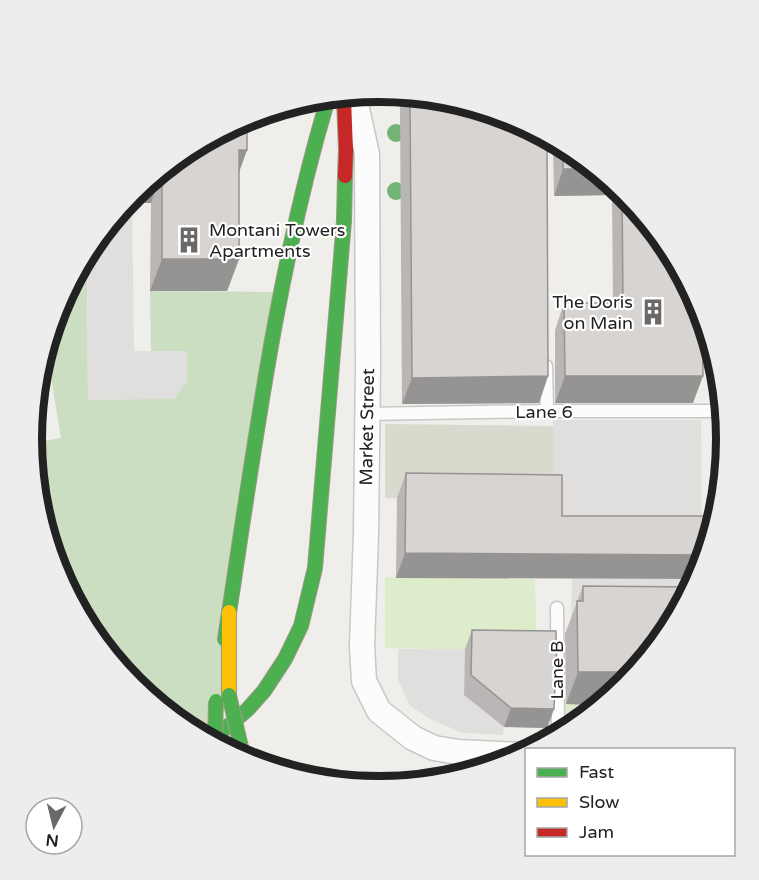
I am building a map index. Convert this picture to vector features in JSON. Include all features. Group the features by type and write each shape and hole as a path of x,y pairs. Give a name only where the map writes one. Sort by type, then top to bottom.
{"main road":[{"path":"218,736 247,710 264,691 285,659 301,626 315,568 344,221 346,150 344,104"},
{"path":"214,733 229,612 274,326 311,156 326,107"},
{"path":"229,612 230,695 240,748"}],"street":[{"name":"Market Street","path":"355,103 367,154 366,533 362,646 364,681 379,711 413,738 434,748 458,752 503,754"}],"lane":[{"path":"546,352 547,411"},
{"name":"Lane 6","path":"367,414 715,411"},
{"name":"Lane B","path":"557,609 558,726"}],"shaded area":[{"path":"132,210 134,351 187,351 187,381 174,399 88,400 87,271"},
{"path":"553,420 701,420 701,541 553,529"},
{"path":"385,424 553,426 553,500 385,498"},
{"path":"572,579 686,579 680,593 571,619"},
{"path":"398,649 465,649 464,695 504,727 503,735 463,733 430,719 410,706 398,680"}],"green space":[{"path":"87,271 88,400 187,351 151,352 150,291 281,292 216,735 174,708 141,679 112,645 87,609 60,548 48,506 42,441 61,438 50,369 68,311"},
{"path":"385,577 535,579 537,651 385,648"},
{"path":"562,698 575,698 592,702 568,720 562,713"}],"building":[{"path":"410,104 445,109 488,120 529,137 547,147 548,376 412,378"},
{"name":"Montani Towers Apartments","path":"247,129 247,150 239,150 239,259 162,259 162,182 192,159"},
{"path":"563,157 581,169 563,169"},
{"name":"The Doris on Main","path":"622,205 660,252 682,291 703,344 703,376 565,376 564,303 623,303"},
{"path":"406,473 562,475 562,516 708,516 696,555 405,553"},
{"path":"583,586 683,587 660,628 625,672 578,672 577,601 583,601"},
{"path":"472,630 556,631 557,685 555,685 554,709 511,708 471,675"}],"traffic: fast":[{"path":"225,639 279,301 293,234 326,107"},
{"path":"217,735 247,710 264,691 285,659 301,626 315,568 344,221 345,176"},
{"path":"229,695 241,748"},
{"path":"215,734 216,701"}],"traffic: slow":[{"path":"229,612 229,695"}],"traffic: jam":[{"path":"344,104 345,176"}],"place":[{"name":"Montani Towers Apartments","path":"189,240"},
{"name":"The Doris on Main","path":"653,312"}]}
